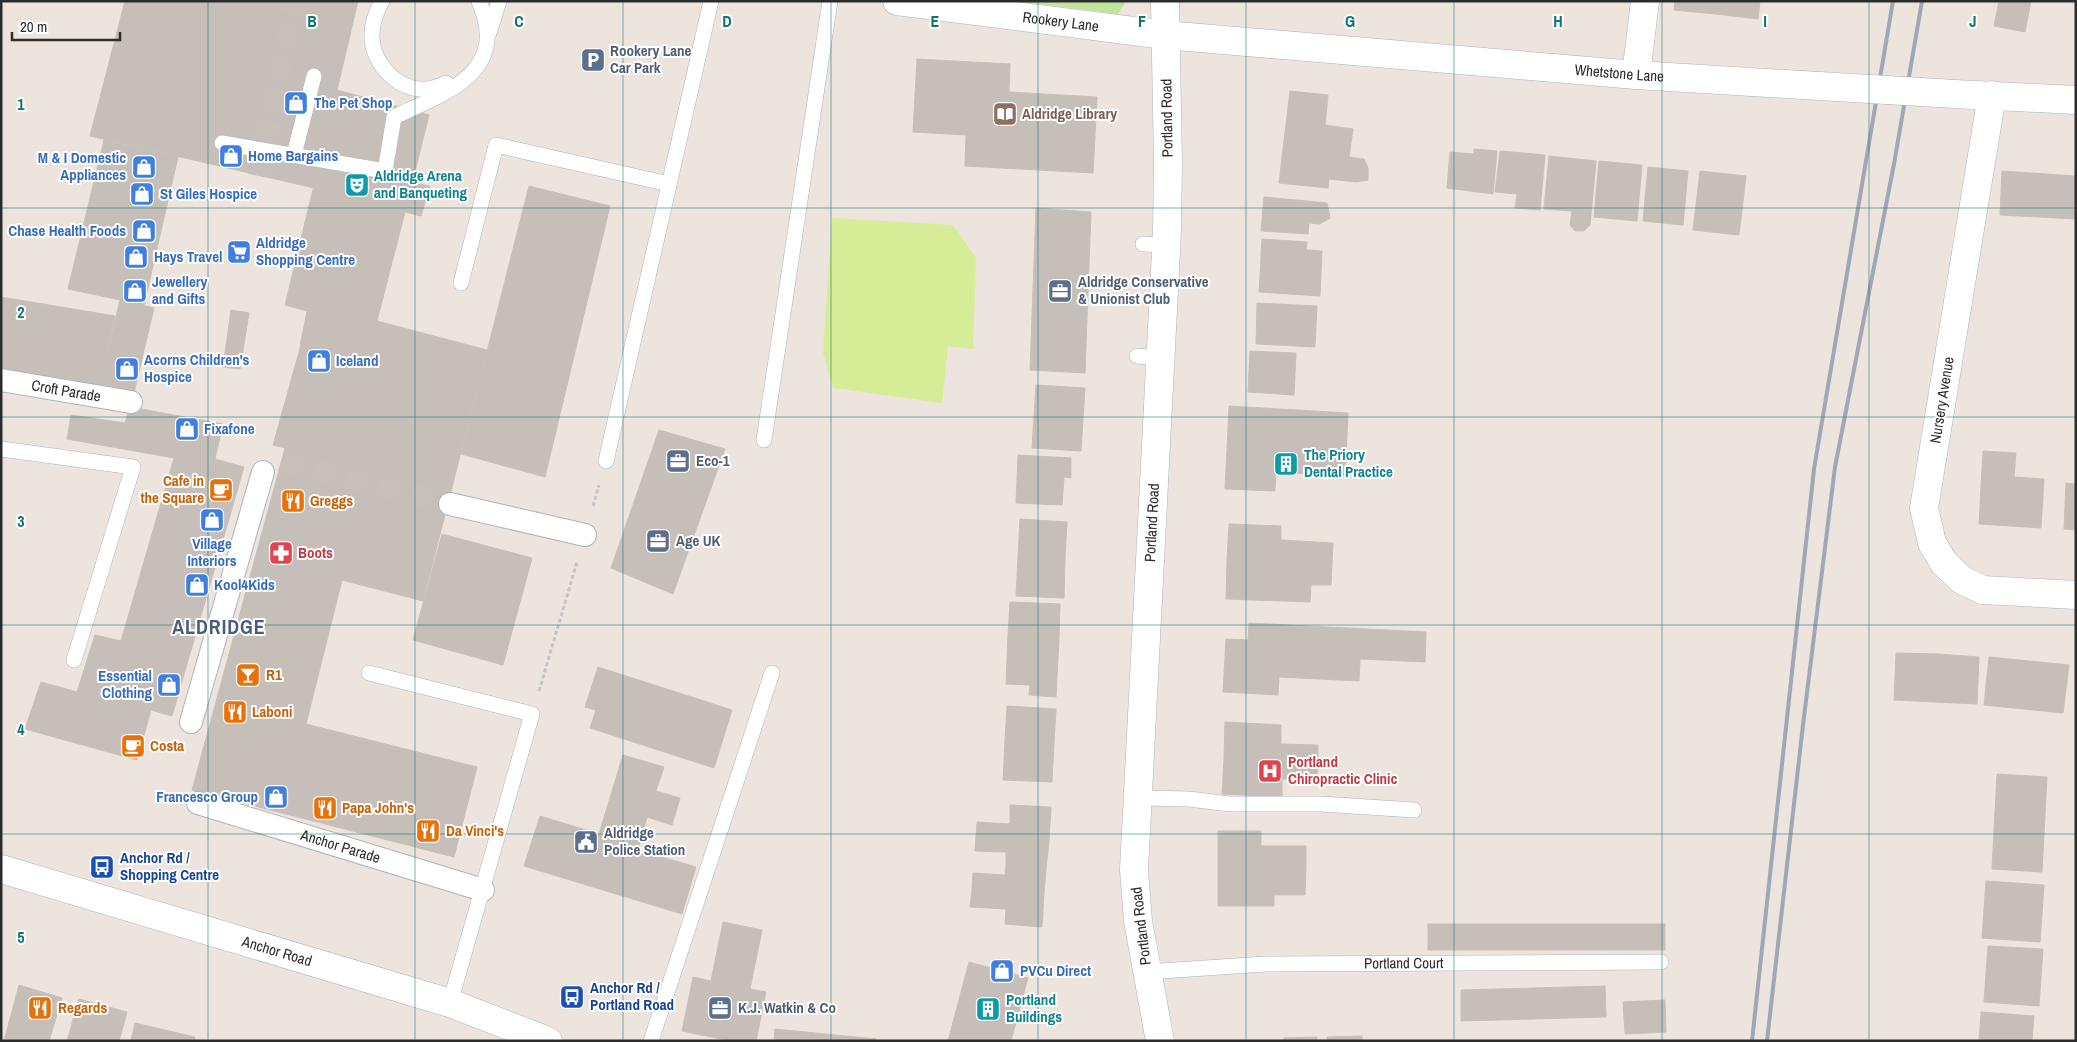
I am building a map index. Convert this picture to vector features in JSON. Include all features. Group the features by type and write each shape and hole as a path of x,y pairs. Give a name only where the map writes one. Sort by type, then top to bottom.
{"street":[{"name":"Rookery Lane","path":"897,1 1165,35"},
{"name":"Portland Road","path":"1160,1041 1138,921 1134,870 1138,798 1149,357 1154,245 1168,163 1164,1"},
{"path":"1636,75 1645,1"},
{"name":"Whetstone Lane","path":"1165,35 1636,75 2076,100"},
{"name":"Nursery Avenue","path":"1982,95 1924,508 1932,543 1944,563 1962,580 1983,590 2076,596"},
{"name":"Croft Parade","path":"1,380 131,402"},
{"path":"191,722 263,472"},
{"path":"450,504 585,535"},
{"name":"Anchor Parade","path":"198,802 483,890"},
{"name":"Anchor Road","path":"1,869 450,1002 503,1033 548,1041"}],"lane":[{"path":"382,1 374,16 372,35 376,54 385,71 401,84 419,90 433,89 454,80 473,65 482,50 494,22 499,1"},
{"path":"222,144 385,171 394,117 458,85 474,73 484,56 489,38 486,18 479,1"},
{"path":"606,461 711,1"},
{"path":"764,440 830,1"},
{"path":"294,155 314,76"},
{"path":"461,284 496,145 669,184"},
{"path":"1,450 133,467 74,660"},
{"path":"369,673 532,714 450,1002"},
{"path":"651,1041 772,673"},
{"path":"1138,798 1189,799 1230,804 1321,804 1414,810"},
{"name":"Portland Court","path":"1146,972 1265,964 1661,962"}],"path":[{"path":"532,714 606,461"}],"green space":[{"path":"1013,1 1126,1 1118,14"},
{"path":"832,218 953,225 976,258 973,349 948,346 942,403 833,388 823,352"}],"building":[{"path":"125,1 358,1 314,188 90,136"},
{"path":"1675,1 1718,1 1716,14 1674,10"},
{"path":"1718,1 1760,1 1758,19 1716,14"},
{"path":"1999,1 2031,1 2025,32 1994,26"},
{"name":"Aldridge Library","path":"917,59 1010,64 1009,92 1097,97 1093,173 965,166 966,135 913,132"},
{"name":"Aldridge Shopping Centre","path":"337,90 429,115 412,183 430,186 421,216 405,212 377,321 487,350 423,601 342,580 306,724 477,767 454,857 192,790 285,448 273,445 299,352 307,311 285,305"},
{"path":"1290,91 1328,95 1325,125 1353,129 1349,157 1364,159 1368,168 1368,180 1356,182 1329,179 1328,188 1279,183"},
{"path":"104,140 178,157 144,305 68,289"},
{"path":"1474,149 1497,151 1493,194 1447,188 1450,152 1474,154"},
{"path":"1500,151 1545,155 1540,210 1515,208 1517,194 1495,192"},
{"path":"1549,156 1596,161 1590,225 1584,231 1575,231 1570,225 1572,211 1544,209"},
{"path":"1599,161 1642,165 1637,221 1594,217"},
{"path":"1648,167 1688,171 1683,225 1643,221"},
{"path":"1700,171 1746,176 1739,235 1693,230"},
{"path":"2002,171 2076,176 2076,219 2000,215"},
{"path":"529,186 610,206 545,477 461,454"},
{"path":"1264,197 1327,203 1330,218 1320,224 1309,223 1308,234 1261,231"},
{"name":"Aldridge Conservative & Unionist Club","path":"1036,208 1091,212 1085,373 1030,370"},
{"path":"1262,239 1307,242 1306,250 1322,251 1320,296 1259,292"},
{"path":"1,297 115,316 98,390 1,374"},
{"path":"120,300 154,308 133,397 98,390"},
{"path":"1257,303 1317,306 1315,347 1256,344"},
{"path":"231,310 249,313 240,369 223,367"},
{"path":"1250,351 1296,353 1294,395 1248,392"},
{"path":"1036,385 1085,388 1081,451 1032,448"},
{"path":"1229,406 1348,413 1346,455 1227,449"},
{"path":"130,407 223,424 215,459 244,467 172,716 151,710 137,760 25,729 41,682 77,692 95,635 121,641 174,458 67,439 71,415 125,423"},
{"path":"659,430 725,449 673,594 611,568"},
{"name":"The Priory Dental Practice","path":"1227,449 1346,455 1344,476 1276,472 1275,491 1225,489"},
{"path":"1983,451 2016,453 2014,477 2044,479 2041,528 1979,524"},
{"path":"1018,455 1071,458 1071,478 1064,477 1062,505 1016,503"},
{"path":"2066,483 2076,484 2076,530 2064,529"},
{"path":"1020,519 1067,522 1065,559 1018,557"},
{"path":"1229,524 1281,526 1281,540 1333,543 1332,564 1227,560"},
{"path":"442,534 532,558 503,665 413,640"},
{"path":"1018,557 1065,559 1064,598 1016,596"},
{"path":"1227,560 1332,564 1331,585 1311,585 1310,602 1226,599"},
{"path":"1010,602 1060,604 1059,637 1008,635"},
{"path":"1249,623 1426,632 1425,662 1360,659 1359,681 1279,677 1278,695 1223,692 1226,639 1248,640"},
{"path":"1008,635 1059,637 1056,697 1029,695 1030,685 1006,684"},
{"path":"1896,653 1938,654 1935,702 1894,700"},
{"path":"1938,654 1979,657 1977,704 1935,702"},
{"path":"1989,657 2029,661 2024,709 1984,705"},
{"path":"2029,661 2069,665 2063,713 2024,709"},
{"path":"598,667 732,710 714,768 590,728 596,710 585,707"},
{"path":"1007,706 1056,709 1054,743 1005,740"},
{"path":"1225,722 1281,725 1281,744 1318,745 1318,762 1224,759"},
{"path":"1005,740 1054,743 1052,782 1003,780"},
{"name":"Aldridge Police Station","path":"623,755 664,767 656,791 680,798 672,825 647,817 638,850 696,867 682,914 524,866 540,816 599,834"},
{"name":"Portland Chiropractic Clinic","path":"1224,759 1318,762 1317,780 1282,779 1282,797 1222,794"},
{"path":"1997,774 2047,777 2042,872 1992,869"},
{"path":"1010,805 1051,807 1049,841 976,836 977,822 1010,824"},
{"path":"1218,831 1261,831 1261,846 1306,846 1306,867 1218,867"},
{"path":"976,836 1049,841 1046,869 1006,866 1006,852 975,851"},
{"path":"1006,866 1046,869 1044,894 972,889 973,873 1005,875"},
{"path":"1218,867 1306,867 1305,895 1274,895 1274,906 1218,906"},
{"path":"1986,881 2044,885 2040,942 1982,938"},
{"path":"972,889 1044,894 1042,927 1005,924 1006,909 970,907"},
{"path":"723,922 762,930 750,989 766,992 756,1041 731,1041 682,1031 693,977 711,981"},
{"path":"1428,924 1665,924 1665,950 1428,950"},
{"path":"1988,946 2043,949 2039,1006 1984,1002"},
{"name":"Portland Buildings","path":"969,962 1028,978 1011,1041 948,1041"},
{"path":"19,985 62,998 49,1041 4,1041"},
{"path":"1605,986 1606,1017 1461,1021 1461,990"},
{"path":"79,999 127,1012 119,1041 67,1041"},
{"path":"1665,1000 1666,1032 1625,1034 1623,1002"},
{"path":"1981,1012 2034,1016 2032,1041 1979,1041"},
{"path":"135,1023 195,1037 194,1041 131,1041"},
{"path":"775,1029 876,1039 876,1041 774,1041"},
{"path":"1362,1036 1362,1041 1327,1041 1327,1037"},
{"path":"1317,1037 1317,1041 1284,1041 1284,1038"}],"tunnel":[{"path":"259,176 294,1"},
{"path":"282,462 450,504"}],"railway":[{"path":"1752,1041 1814,469 1893,1"},
{"path":"1767,1041 1835,467 1894,164 1922,1"}],"place":[{"name":"Rookery Lane Car Park","path":"593,60"},
{"name":"The Pet Shop","path":"296,103"},
{"name":"Aldridge Library","path":"1005,114"},
{"name":"Home Bargains","path":"231,156"},
{"name":"M & I Domestic Appliances","path":"144,167"},
{"name":"Aldridge Arena and Banqueting","path":"357,185"},
{"name":"St Giles Hospice","path":"142,194"},
{"name":"Chase Health Foods","path":"144,231"},
{"name":"Aldridge Shopping Centre","path":"239,252"},
{"name":"Hays Travel","path":"136,257"},
{"name":"Jewellery and Gifts","path":"135,291"},
{"name":"Aldridge Conservative & Unionist Club","path":"1060,291"},
{"name":"Iceland","path":"319,361"},
{"name":"Acorns Children's Hospice","path":"127,369"},
{"name":"Fixafone","path":"187,429"},
{"name":"Eco-1","path":"678,461"},
{"name":"The Priory Dental Practice","path":"1286,464"},
{"name":"Cafe in the Square","path":"221,490"},
{"name":"Greggs","path":"293,501"},
{"name":"Village Interiors","path":"212,520"},
{"name":"Age UK","path":"658,541"},
{"name":"Boots","path":"281,553"},
{"name":"Kool4Kids","path":"197,585"},
{"name":"R1","path":"248,675"},
{"name":"Essential Clothing","path":"169,685"},
{"name":"Laboni","path":"235,712"},
{"name":"Costa","path":"133,746"},
{"name":"Portland Chiropractic Clinic","path":"1270,771"},
{"name":"Francesco Group","path":"276,797"},
{"name":"Papa John's","path":"325,808"},
{"name":"Da Vinci's","path":"428,831"},
{"name":"Aldridge Police Station","path":"586,842"},
{"name":"Anchor Rd / Shopping Centre","path":"102,867"},
{"name":"PVCu Direct","path":"1002,971"},
{"name":"Anchor Rd / Portland Road","path":"572,997"},
{"name":"Regards","path":"40,1008"},
{"name":"K.J. Watkin & Co","path":"720,1008"},
{"name":"Portland Buildings","path":"988,1009"}],"district":[{"name":"ALDRIDGE","path":"219,627"}]}
